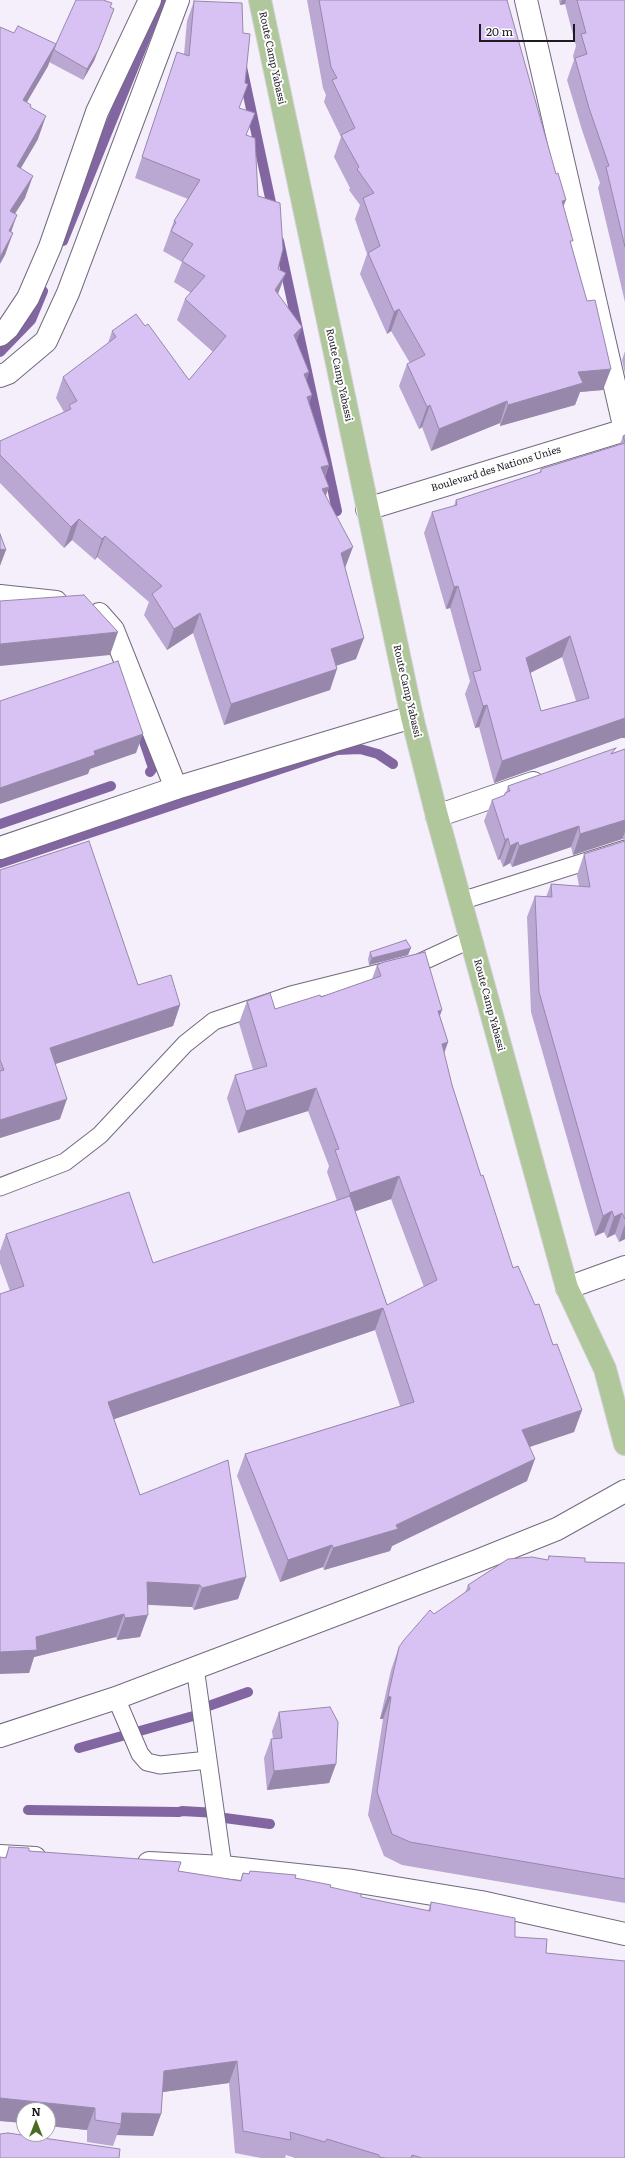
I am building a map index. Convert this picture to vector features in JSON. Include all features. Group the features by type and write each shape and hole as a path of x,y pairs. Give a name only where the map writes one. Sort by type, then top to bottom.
{"main road":[{"name":"Route Camp Yabassi","path":"260,0 412,717 437,816 567,1288 605,1369"},
{"path":"605,1369 625,1386"},
{"path":"605,1369 625,1444"}],"street":[{"path":"0,335 8,328 28,298 50,247 97,112 150,0"},
{"path":"0,376 8,373 46,341 68,293 178,0"},
{"path":"526,0 625,430"},
{"name":"Boulevard des Nations Unies","path":"367,509 625,430"},
{"path":"0,596 79,605 99,614 113,630 176,788"},
{"path":"0,848 176,788 412,717"},
{"path":"437,816 550,777"},
{"path":"567,1288 625,1267"},
{"path":"0,1736 116,1698 528,1541 557,1529 625,1491"},
{"path":"0,1856 56,1859"},
{"path":"128,1862 223,1867 353,1881 473,1901 625,1934"}],"lane":[{"path":"461,901 625,849"},
{"path":"0,1187 66,1162 100,1135 185,1044 214,1021 292,995 419,962 471,939"},
{"path":"195,1667 223,1867"},
{"path":"116,1698 140,1754 147,1762 160,1765 208,1760"}],"building":[{"path":"76,0 103,0 112,3 110,7 114,9 98,50 87,69 54,50"},
{"path":"319,0 507,0 556,174 558,173 566,200 562,201 573,241 570,241 587,301 595,300 611,369 578,372 583,383 508,405 507,401 439,429 430,405 427,407 407,364 425,355 399,309 394,312 368,253 380,246 363,198 374,193 357,169 359,167 341,135 355,128 332,80 337,78 331,67"},
{"path":"577,0 625,0 625,247 606,167 609,166 589,108 575,58 587,54 581,34 586,33"},
{"path":"194,1 242,3 243,33 250,34 245,83 248,84 239,108 255,113 246,135 255,138 258,196 280,203 283,249 278,269 286,273 275,290 302,327 294,335 309,372 304,374 312,395 307,397 329,465 321,467 329,487 322,489 353,547 341,553 364,638 331,649 337,669 231,704 200,613 174,629 152,594 162,586 105,536 102,539 79,519 71,527 0,455 0,441 71,409 69,405 77,401 63,377 116,337 112,331 136,314 145,326 148,324 189,380 226,336 185,299 205,276 182,261 193,244 171,231 176,222 174,221 200,180 142,157 177,52 189,56"},
{"path":"18,26 56,44 23,100 31,105 30,107 46,116 17,166 33,176 10,211 17,215 9,231 13,233 0,257 0,27 14,33"},
{"path":"625,443 625,718 502,761 487,705 483,706 473,672 481,670 458,586 454,587 432,512 457,505 456,500 541,472 541,469","holes":["570,636 589,698 541,711 526,658"]},
{"path":"0,534 6,550 0,549"},
{"path":"84,595 118,632 0,644 0,601"},
{"path":"118,661 143,734 94,751 95,755 0,788 0,701"},
{"path":"616,748 611,754 625,749 625,820 580,834 579,826 519,846 518,842 510,846 508,838 505,840 492,800 505,795 505,793 510,791 508,786"},
{"path":"89,841 138,985 171,975 180,1005 50,1048 67,1099 0,1120 0,1071 4,1070 0,1060 0,870"},
{"path":"625,841 625,1219 622,1213 614,1217 612,1211 603,1216 539,992 535,896 552,897 551,884 590,887 584,854"},
{"path":"406,940 411,948 372,958 370,952"},
{"path":"425,952 442,1010 438,1011 448,1042 442,1044 452,1085 481,1176 483,1175 513,1268 518,1266 535,1305 539,1304 553,1345 557,1344 582,1410 522,1430 535,1459 396,1525 398,1529 333,1548 332,1545 288,1560 245,1454 414,1402 383,1308 108,1402 140,1495 228,1460 246,1577 202,1588 200,1585 147,1582 148,1615 125,1618 124,1614 36,1637 37,1650 0,1652 0,1294 24,1286 6,1234 129,1192 153,1263 350,1196 387,1305 437,1280 399,1176 350,1193 335,1150 339,1149 316,1088 246,1111 235,1075 267,1066 247,1001 270,993 275,1009 320,995 321,997 381,976 377,965"},
{"path":"549,1556 585,1558 585,1562 625,1563 625,1879 410,1842 392,1834 377,1792 391,1697 388,1696 399,1647 404,1640 430,1610 434,1614 470,1589 468,1585 508,1559 532,1557 548,1560"},
{"path":"330,1707 338,1722 336,1764 274,1771 271,1739 282,1738 279,1712"},
{"path":"9,1847 29,1848 29,1851 181,1862 178,1871 241,1881 243,1873 249,1874 250,1871 296,1875 295,1878 331,1885 330,1887 361,1894 361,1897 430,1911 431,1902 515,1918 515,1937 547,1939 546,1953 625,1961 625,2158 422,2158 412,2155 411,2158 386,2158 327,2139 325,2142 290,2132 291,2140 243,2131 237,2061 164,2071 161,2114 122,2113 121,2124 95,2120 95,2108 56,2104 56,2102 38,2102 0,2098 0,1857 6,1858"},
{"path":"0,2134 16,2134 16,2142 56,2142 56,2140 120,2149 119,2158 0,2158"}],"waterway":[{"path":"63,241 161,0"},
{"path":"242,67 273,212"},
{"path":"279,241 337,511"},
{"path":"0,352 31,320 43,291"},
{"path":"138,724 153,768 150,772"},
{"path":"0,863 337,750 360,749 378,754 393,764"},
{"path":"0,824 111,786"},
{"path":"79,1748 204,1713 203,1708 248,1692"},
{"path":"28,1810 182,1811 217,1813 217,1817 270,1824"}]}
